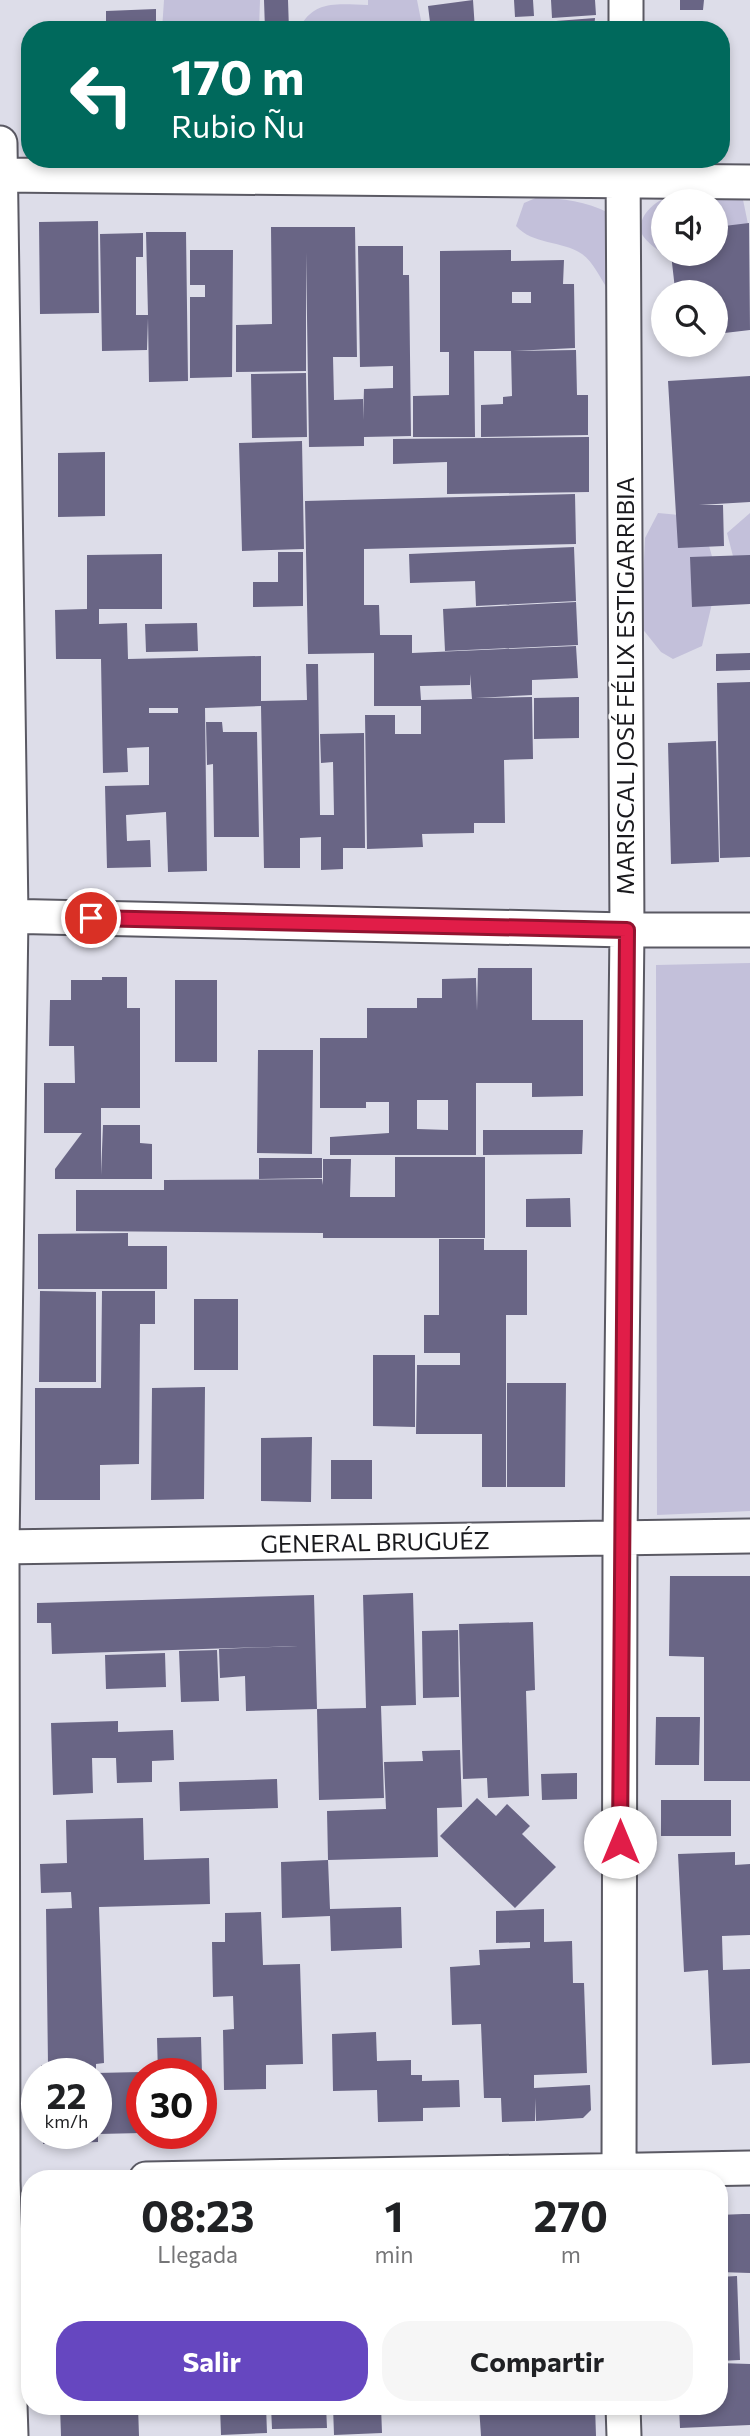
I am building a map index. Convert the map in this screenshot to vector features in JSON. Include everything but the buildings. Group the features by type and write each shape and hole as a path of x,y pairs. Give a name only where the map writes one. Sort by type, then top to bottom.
{"street":[{"path":"626,0 626,21"},
{"path":"0,143 5,916 1,1547 11,2181 11,2436"},
{"path":"1,175 623,170 750,182"},
{"name":"MARISCAL JOSÉ FÉLIX ESTIGARRIBIA","path":"619,2170 620,1540 627,930 623,170"},
{"path":"5,916 627,930 750,930"},
{"name":"GENERAL BRUGUÉZ","path":"1,1547 750,1536"},
{"path":"717,2170 750,2168"},
{"path":"623,2415 624,2436"}],"shaded area":[{"path":"164,0 260,0 259,21 163,21"},
{"path":"368,0 417,0 421,21 304,21 314,11 329,5 368,5"},
{"path":"728,190 741,190 748,224 728,257"},
{"path":"538,197 583,203 609,213 609,291 582,254 565,246 539,240 516,226 524,203"},
{"path":"651,208 651,244 641,231 641,223"},
{"path":"658,513 701,517 718,578 702,646 673,659 661,652 641,627 645,538"},
{"path":"750,513 750,579 734,560 727,533"},
{"path":"750,963 750,1511 657,1515 656,965"}],"route":[{"path":"91,918 627,930 620,1842"}]}
